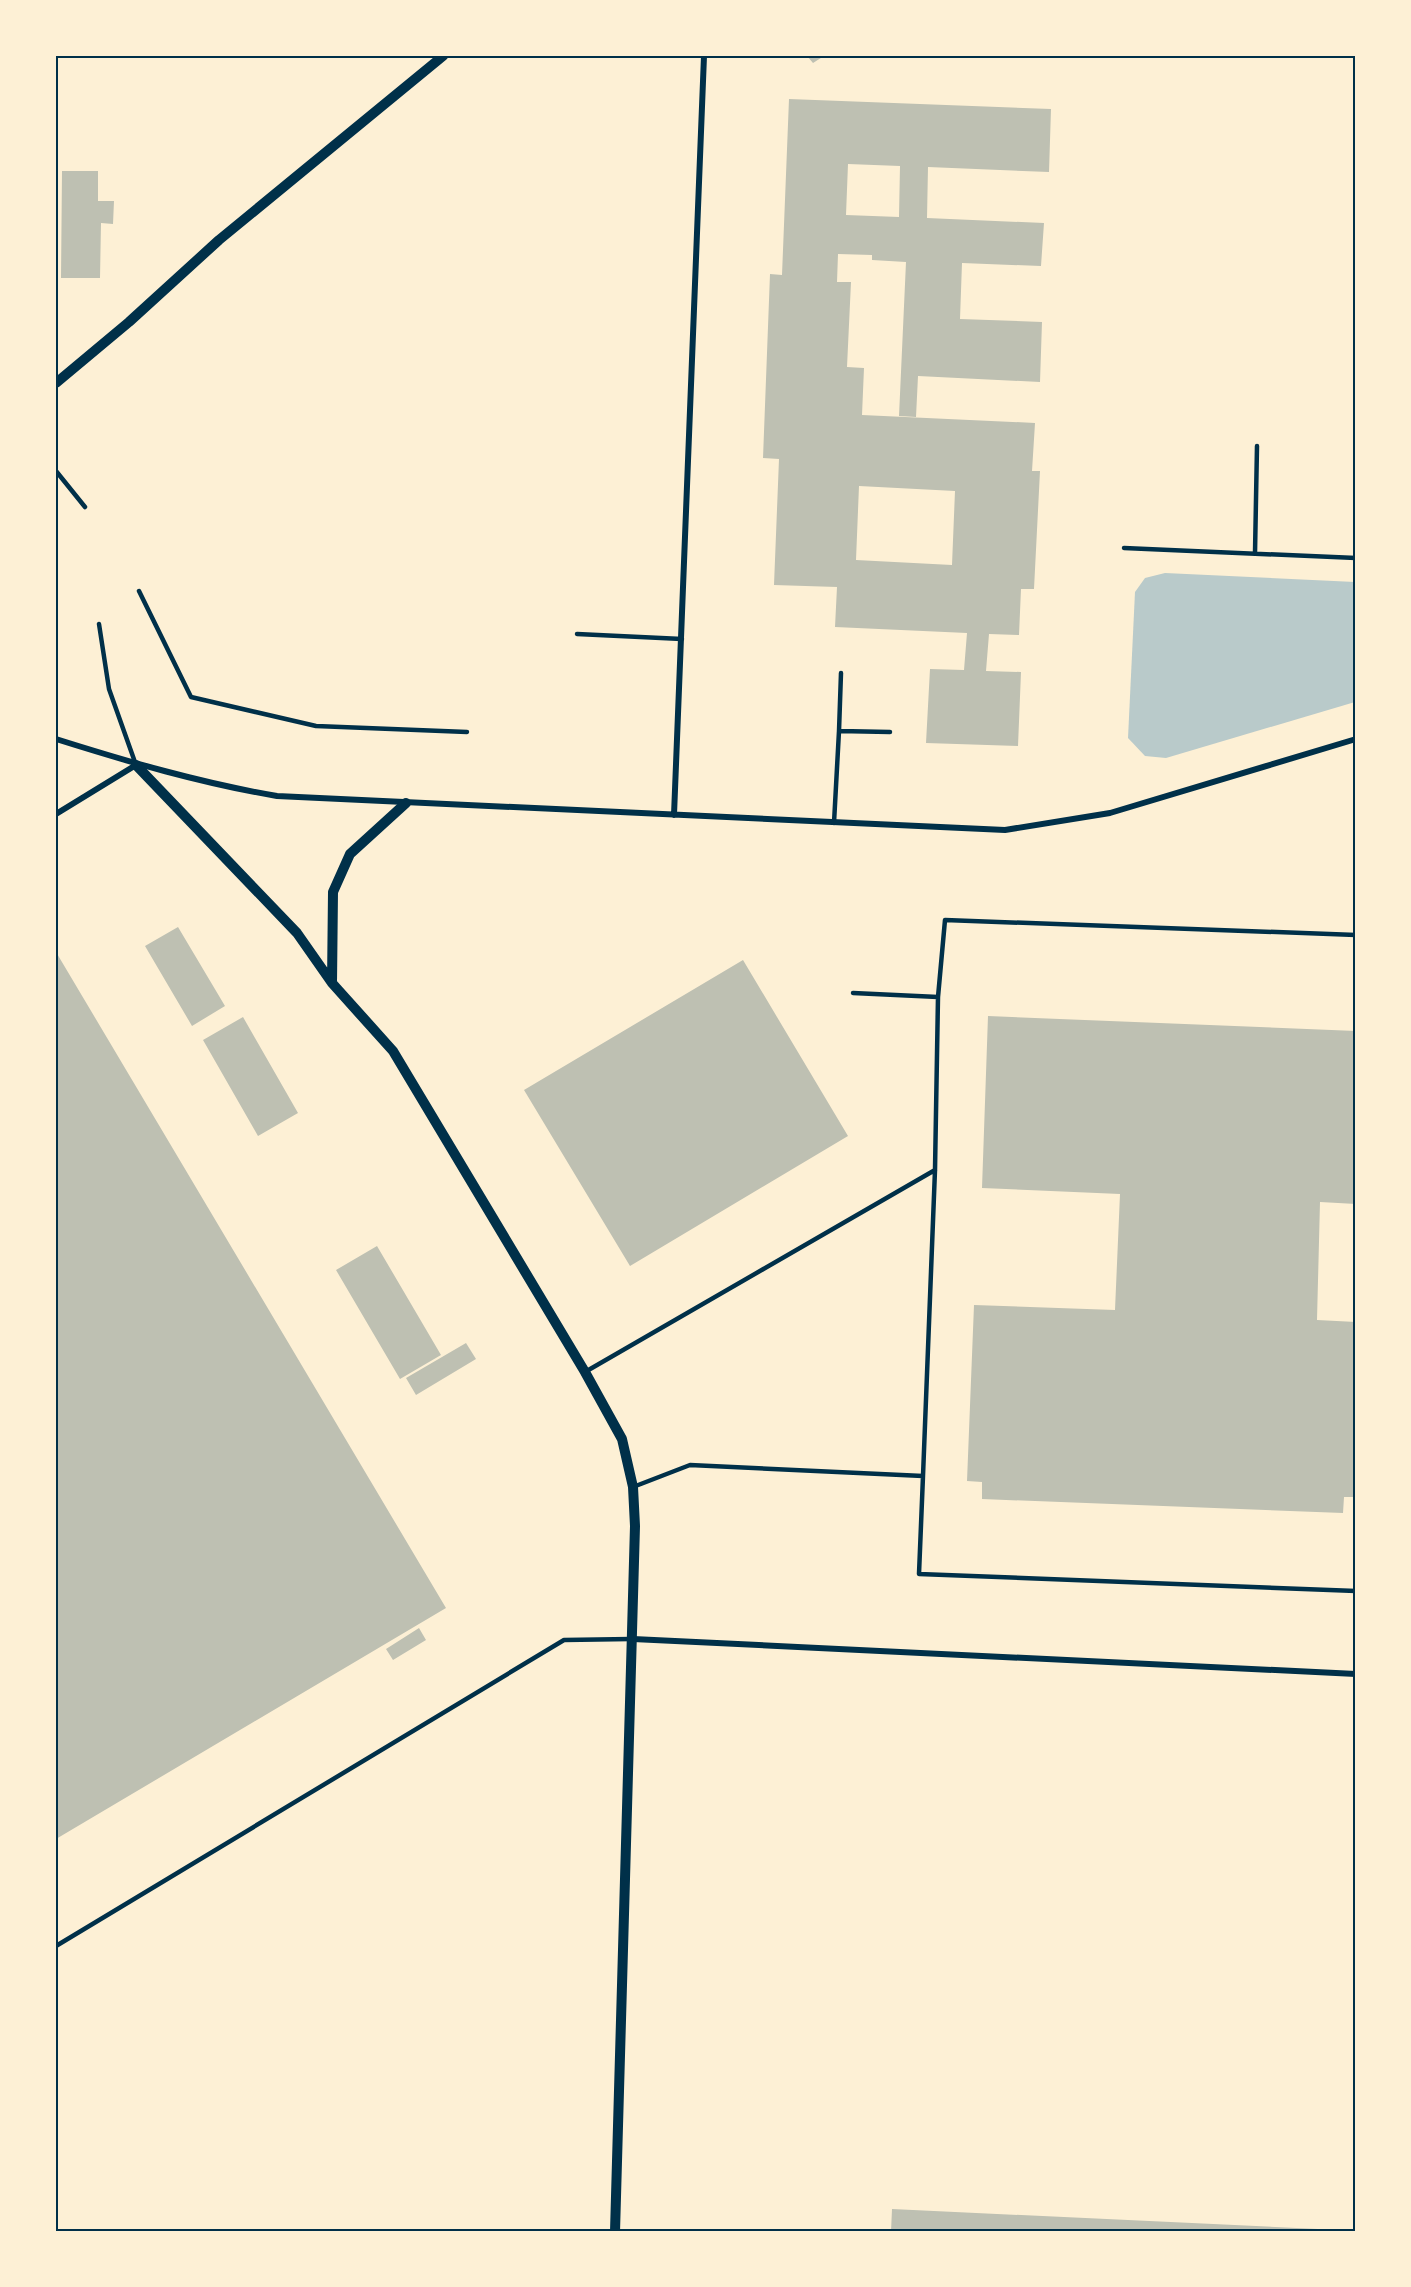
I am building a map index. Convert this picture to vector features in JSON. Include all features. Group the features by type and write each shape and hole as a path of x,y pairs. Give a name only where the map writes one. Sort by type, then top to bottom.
{"street":[{"path":"56,383 129,322 219,240 443,56"},
{"path":"674,815 704,56"},
{"path":"56,739 136,765 215,785 277,796 1005,830 1110,813 1356,739"},
{"path":"56,814 136,765"},
{"path":"136,765 297,933 332,983 393,1051 585,1372 622,1439 633,1487 635,1526 615,2232"},
{"path":"332,983 333,892 350,854 406,803"},
{"path":"633,1639 1356,1674"}],"lane":[{"path":"1255,553 1257,446"},
{"path":"56,471 85,507"},
{"path":"1124,548 1356,558"},
{"path":"139,591 192,697 316,726 467,732"},
{"path":"99,624 109,689 136,765"},
{"path":"577,634 682,639"},
{"path":"834,823 841,673"},
{"path":"839,731 890,732"},
{"path":"1356,935 945,920 938,997 935,1170 919,1574 1356,1591"},
{"path":"853,993 938,997"},
{"path":"585,1372 935,1170"},
{"path":"633,1487 690,1465 923,1476"},
{"path":"56,1946 564,1640 633,1639"}],"shaded area":[{"path":"1165,573 1355,582 1355,702 1166,758 1145,756 1128,738 1135,592 1145,578"}],"building":[{"path":"807,56 824,56 813,63"},
{"path":"789,99 1051,109 1049,172 928,167 927,218 1044,223 1041,266 962,263 960,319 1042,322 1040,382 918,376 916,417 899,416 906,262 872,260 872,255 838,254 837,282 851,282 847,367 864,368 862,415 1035,423 1032,471 1040,471 1034,589 1021,589 1019,635 989,634 986,671 1021,672 1018,746 926,743 930,669 964,670 967,633 835,627 837,587 774,585 779,459 763,458 770,274 782,275","holes":["848,164 900,166 899,217 846,215","859,486 955,491 952,565 856,560"]},
{"path":"62,171 98,171 98,201 114,201 113,224 101,223 100,278 61,278"},
{"path":"178,927 225,1006 192,1026 145,946"},
{"path":"56,952 446,1608 56,1839"},
{"path":"743,960 848,1136 630,1266 524,1090"},
{"path":"988,1016 1356,1031 1356,1204 1320,1202 1317,1320 1356,1322 1356,1497 1344,1497 1343,1513 982,1499 982,1482 967,1481 974,1305 1115,1310 1120,1194 982,1188"},
{"path":"243,1017 298,1113 258,1136 203,1040"},
{"path":"377,1246 441,1355 400,1379 336,1270"},
{"path":"466,1343 476,1359 416,1395 406,1378"},
{"path":"419,1628 426,1640 393,1660 386,1649"},
{"path":"892,2209 1339,2230 1339,2232 891,2232"}]}
